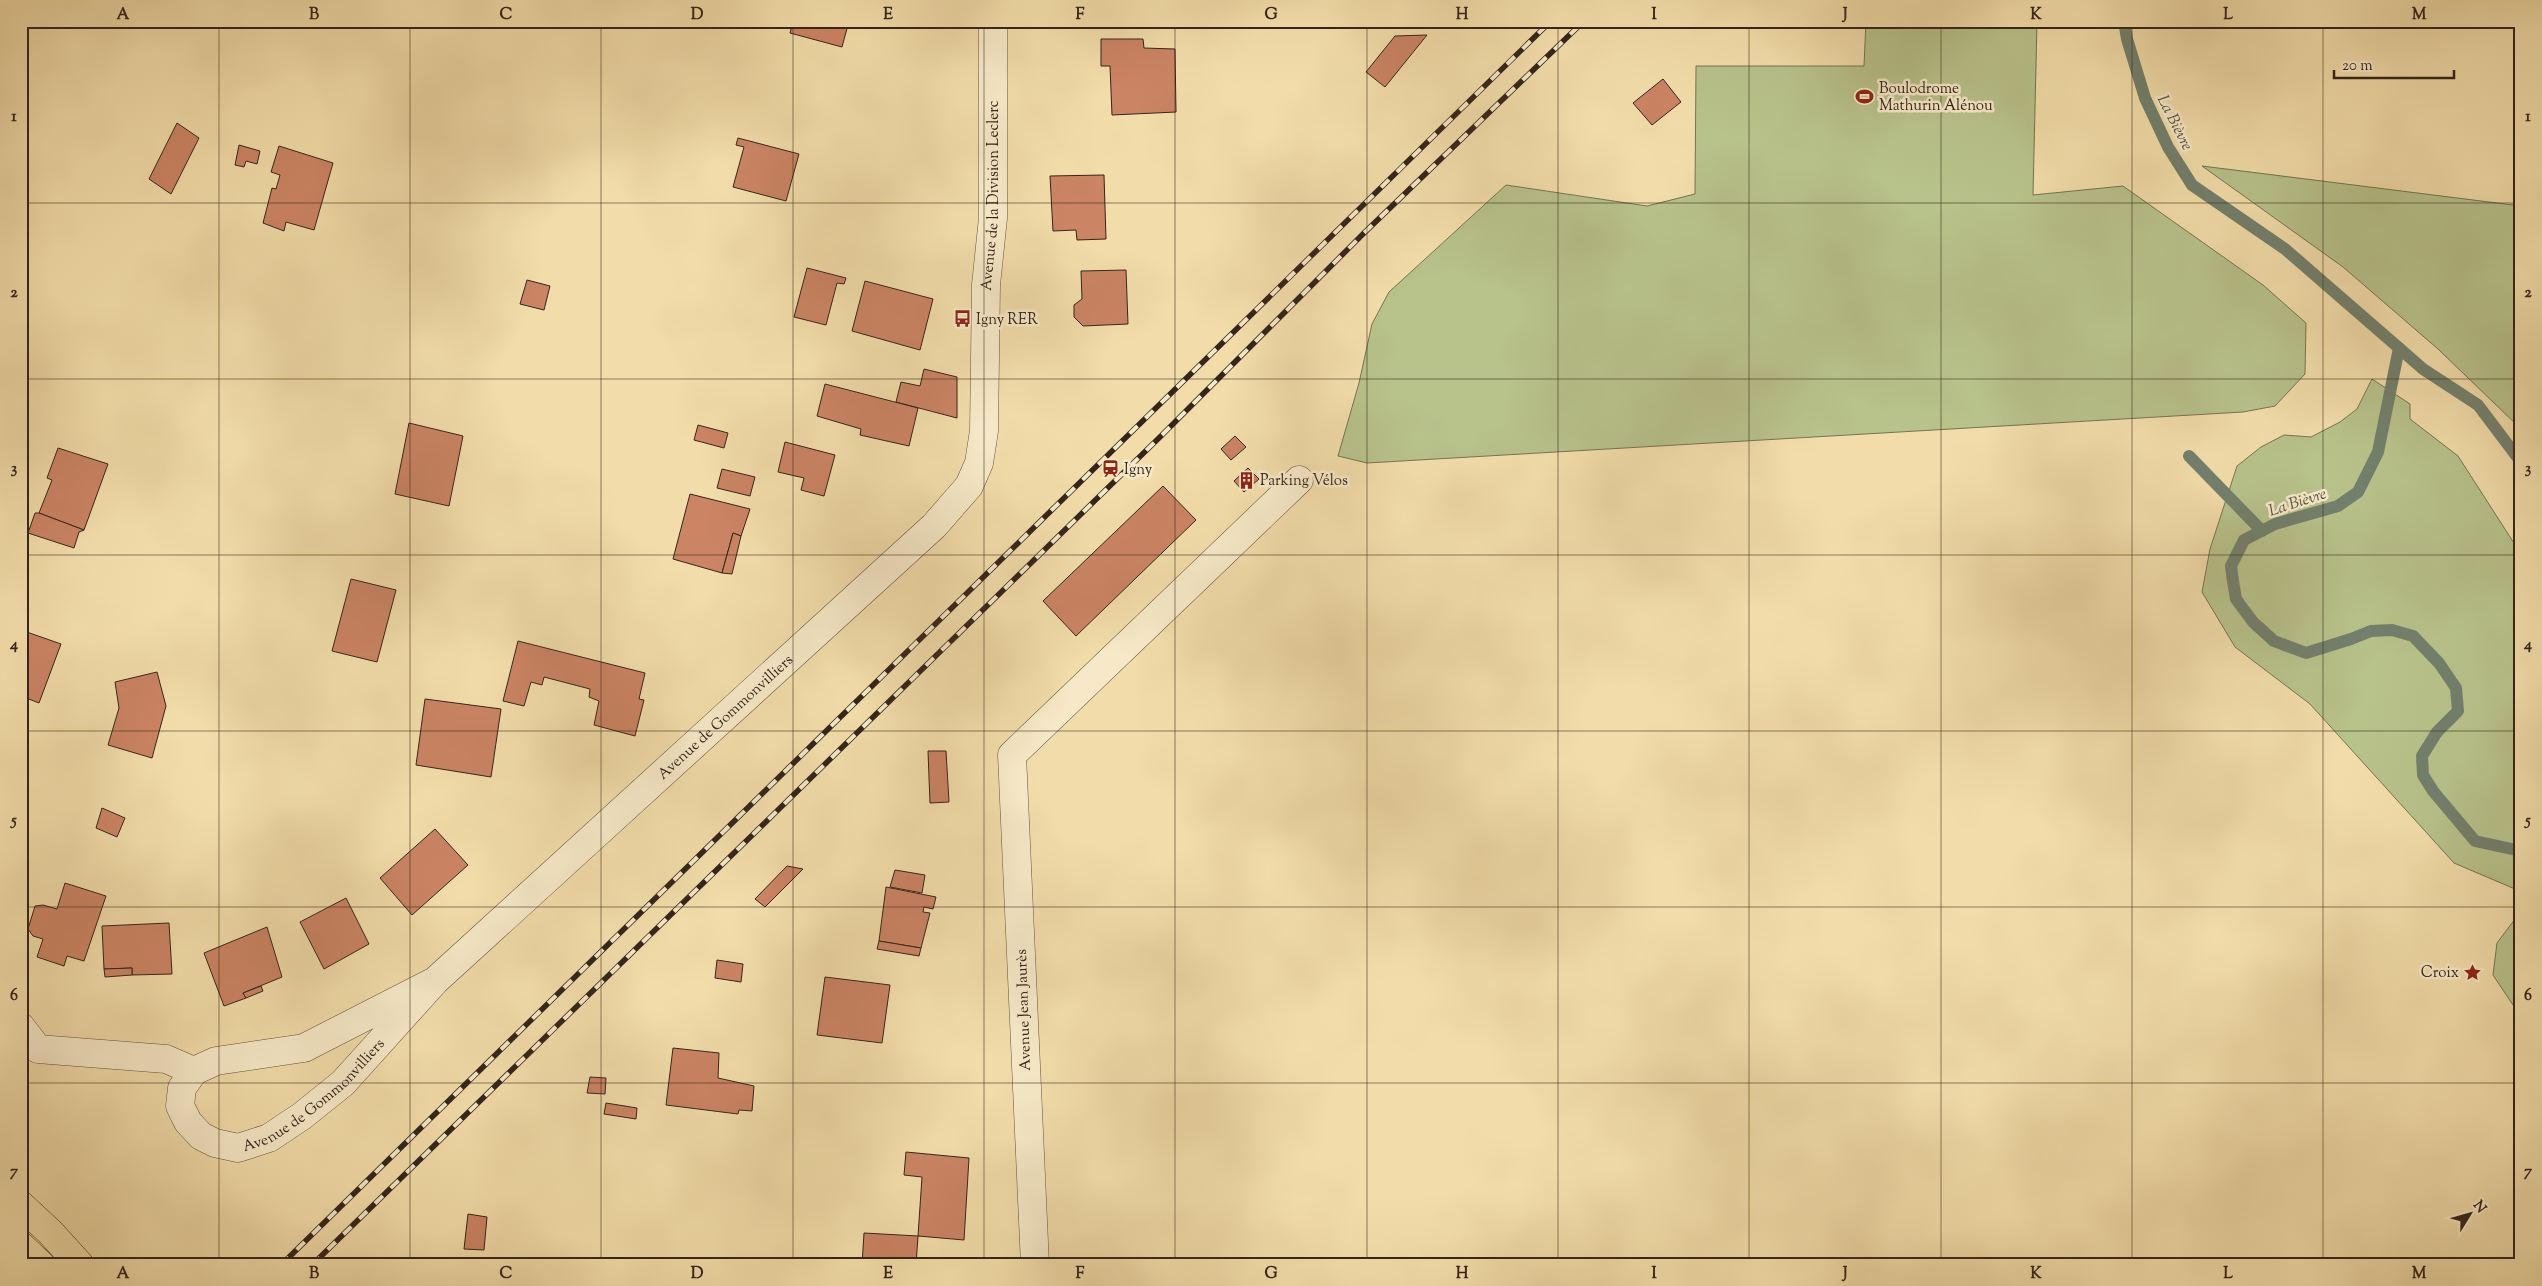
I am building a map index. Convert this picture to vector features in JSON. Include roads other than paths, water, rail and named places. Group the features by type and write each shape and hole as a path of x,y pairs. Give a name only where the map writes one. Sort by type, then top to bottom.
{"main road":[{"path":"21,1204 52,1233 80,1265"},
{"path":"21,1246 41,1265"}],"street":[{"name":"Avenue de la Division Leclerc","path":"984,431 986,285 993,218 993,21"},
{"name":"Avenue de Gommonvilliers","path":"436,981 304,1048 216,1061 194,1071 182,1088 180,1106 188,1122 201,1136 215,1143 238,1148 269,1138 302,1116 342,1083 436,981 934,526 969,486 979,463 984,431"},
{"name":"Avenue Jean Jaurès","path":"1035,1265 1012,755 1299,480"},
{"path":"21,1027 38,1049 166,1059 194,1071"}],"waterway":[{"name":"La Bièvre","path":"2124,21 2127,39 2145,98 2168,147 2192,185 2285,249 2399,348 2378,452 2358,492 2338,506 2275,524 2244,540 2231,566 2236,599 2253,622 2274,641 2306,653 2371,631 2392,630 2413,636 2439,663 2456,688 2458,711 2437,732 2422,756 2423,775 2433,791 2475,841 2521,851"},
{"path":"2399,348 2423,369 2478,405 2521,462"},
{"path":"2189,456 2262,531"}],"railway":[{"path":"281,1265 1551,21"},
{"path":"312,1265 1161,436 1363,234 1584,21"}],"place":[{"name":"Boulodrome Mathurin Alénou","path":"1865,97"},
{"name":"Igny RER","path":"962,319"},
{"name":"Igny","path":"1110,469"},
{"name":"Parking Vélos","path":"1246,480"},
{"name":"Croix","path":"2473,972"}]}
